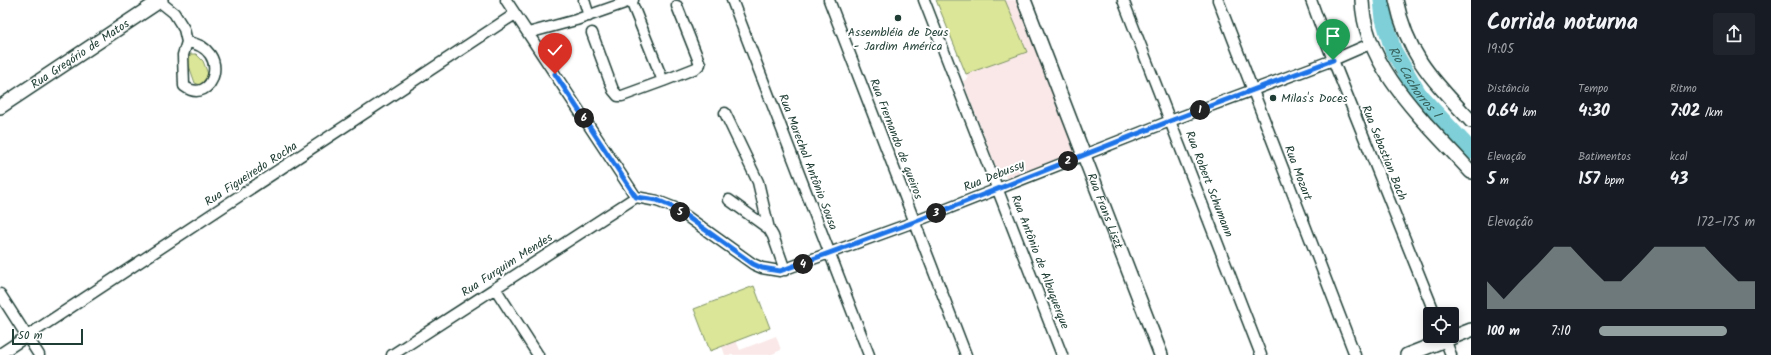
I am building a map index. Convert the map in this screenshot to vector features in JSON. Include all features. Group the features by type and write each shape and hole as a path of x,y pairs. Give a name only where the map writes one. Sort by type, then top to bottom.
{"street":[{"path":"506,0 636,197"},
{"path":"584,0 589,16"},
{"name":"Rua Marechal Antônio Sousa","path":"732,0 869,355"},
{"name":"Rua Frernando de queiros","path":"828,0 966,355"},
{"name":"Rua Antônio de Albuquerque","path":"924,0 1062,355"},
{"name":"Rua Frans Liszt","path":"1024,0 1161,355"},
{"name":"Rua Robert Schumann","path":"1122,0 1262,355"},
{"name":"Rua Mozart","path":"1218,0 1355,355"},
{"name":"Rua Sebastian Bach","path":"1311,0 1333,60 1432,307"},
{"path":"1362,0 1365,18 1372,42 1389,77 1402,94 1471,172"},
{"path":"1396,0 1405,33 1418,59 1437,85 1471,122"},
{"path":"160,1 174,13 184,29 188,42 183,55 184,86 191,91 200,91 208,86 213,76 214,64 207,49 198,43 188,42"},
{"name":"Rua Gregório de Matos","path":"0,107 160,1"},
{"path":"528,33 589,16 629,1 663,81"},
{"path":"592,33 613,90 618,96 622,96 696,68 700,64 678,6"},
{"name":"Rua Figueiredo Rocha","path":"0,354 515,14"},
{"name":"Rua Debussy","path":"636,197 657,200 675,208 753,264 771,270 785,270 914,222 1170,121 1333,60 1372,42"},
{"path":"725,113 758,182 769,229 785,270"},
{"name":"Rua Furquim Mendes","path":"392,355 636,197"},
{"path":"729,200 769,229"},
{"path":"495,288 538,355"},
{"path":"0,294 38,355"},
{"path":"1459,334 1471,330"},
{"path":"1407,355 1434,343"},
{"path":"1447,343 1451,355"}],"shaded area":[{"path":"936,0 1020,0 1080,152 1007,180 1005,175 1000,177 963,81 968,79"},
{"path":"776,336 781,350 770,355 725,355 722,346 736,341 740,350"}],"green space":[{"path":"936,0 1005,0 1027,52 966,74"},
{"path":"191,54 196,54 203,61 208,74 205,82 200,85 195,83 187,60"},
{"path":"754,286 770,328 710,351 694,309"}],"waterway":[{"name":"Rio Cachorros I","path":"1382,0 1384,19 1393,50 1419,95 1471,151"}],"place":[{"name":"Assembléia de Deus - Jardim América","path":"898,18"},
{"name":"Milas's Doces","path":"1273,98"}],"route":[{"path":"555,74 636,197 657,200 675,208 753,264 762,268 780,271 830,254 914,222 1170,121 1333,60"}]}
